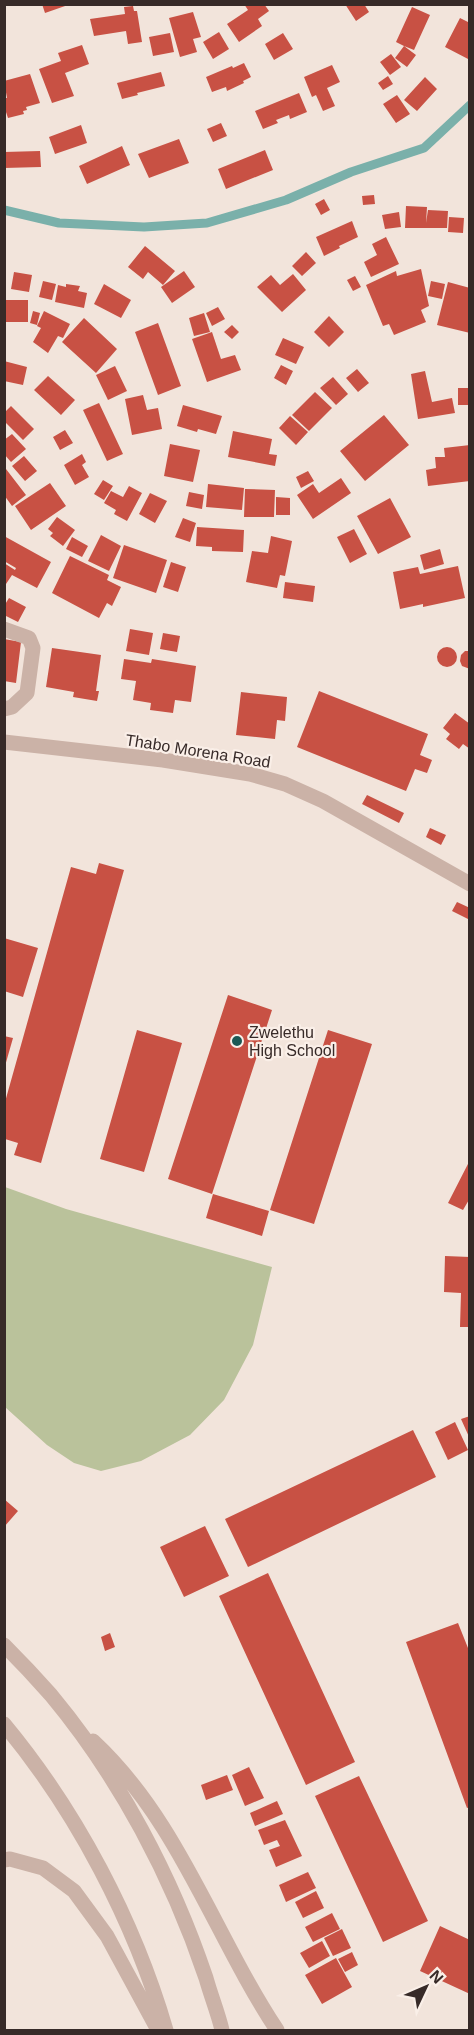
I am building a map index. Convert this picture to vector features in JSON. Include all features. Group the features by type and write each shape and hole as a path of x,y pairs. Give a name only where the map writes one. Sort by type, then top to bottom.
{"street":[{"path":"4,629 29,638 33,648 27,693 12,706 4,709"},
{"name":"Thabo Morena Road","path":"4,742 163,760 250,774 285,784 323,801 470,884"},
{"path":"4,1645 50,1694 117,1787 171,1888 193,1941 222,2031"},
{"path":"69,1719 127,1776 160,1823 201,1892 277,2031"},
{"path":"4,1724 11,1738 41,1771 96,1860 128,1926 158,2002 166,2031"},
{"path":"4,1860 10,1859 43,1868 74,1891 107,1936 158,2031"}],"green space":[{"path":"5,1187 66,1209 272,1267 253,1345 224,1400 190,1435 141,1461 101,1471 74,1463 47,1445 5,1407"}],"building":[{"path":"42,4 68,4 68,5 45,13"},
{"path":"244,4 264,4 269,11 258,19 262,26 239,42 227,24 248,10"},
{"path":"345,4 364,4 369,12 356,21"},
{"path":"133,6 134,11 137,11 142,42 128,44 126,31 94,36 90,19 125,14 124,7"},
{"path":"412,7 430,15 414,50 396,42"},
{"path":"193,12 201,37 193,39 197,52 180,57 169,18"},
{"path":"460,18 470,23 470,60 445,47"},
{"path":"219,32 229,49 213,59 203,42"},
{"path":"170,33 174,52 153,56 149,37"},
{"path":"283,33 293,49 274,60 265,44"},
{"path":"82,45 89,64 65,73 74,96 52,103 39,69 61,61 58,53"},
{"path":"404,46 416,55 407,67 395,58"},
{"path":"391,54 401,67 390,75 380,62"},
{"path":"244,63 251,77 227,91 226,87 212,92 206,77"},
{"path":"332,65 340,82 327,88 335,106 323,111 316,95 312,97 304,77"},
{"path":"161,72 165,86 122,99 117,83"},
{"path":"30,74 40,103 26,107 24,114 8,118 4,106 4,98 7,98 4,81"},
{"path":"388,76 393,84 383,90 378,83"},
{"path":"425,77 437,89 417,111 404,100"},
{"path":"299,93 307,112 290,119 289,115 276,120 278,123 263,129 255,111"},
{"path":"397,95 410,114 396,123 383,104"},
{"path":"221,123 227,136 213,142 207,129"},
{"path":"81,125 87,143 55,154 49,137"},
{"path":"179,139 189,163 149,178 138,154"},
{"path":"122,146 130,165 87,184 79,166"},
{"path":"265,150 273,170 226,189 218,169"},
{"path":"40,151 41,167 4,168 4,152"},
{"path":"374,195 375,204 363,205 362,196"},
{"path":"324,199 330,210 321,215 315,204"},
{"path":"406,206 427,207 426,223 428,210 448,211 447,228 405,228"},
{"path":"399,212 401,227 385,229 382,215"},
{"path":"449,217 464,218 463,233 448,232"},
{"path":"352,221 358,237 324,256 316,237"},
{"path":"386,237 399,264 371,277 364,262 377,255 372,244"},
{"path":"145,246 175,271 163,285 148,272 143,279 128,267"},
{"path":"306,252 316,263 302,276 292,266"},
{"path":"421,269 429,306 421,310 426,322 394,335 389,324 383,326 366,285 396,271 397,276"},
{"path":"184,271 195,287 172,303 161,287"},
{"path":"14,272 32,275 29,292 11,289"},
{"path":"293,274 306,290 282,312 257,287 271,275 280,285"},
{"path":"355,276 361,287 353,291 347,280"},
{"path":"43,281 56,284 52,300 39,297"},
{"path":"431,281 445,284 442,299 428,296"},
{"path":"448,282 470,288 470,333 437,325"},
{"path":"66,284 80,286 78,291 87,293 84,308 55,302 58,285 66,287"},
{"path":"104,284 131,300 121,318 94,304"},
{"path":"4,300 28,300 28,322 4,322"},
{"path":"218,307 225,319 212,326 206,313"},
{"path":"33,311 40,313 37,325 30,323"},
{"path":"44,311 70,324 63,338 58,336 48,353 33,342 41,328 37,326"},
{"path":"204,313 210,332 194,336 189,318"},
{"path":"329,316 344,332 329,347 314,332"},
{"path":"84,318 117,349 96,373 62,342"},
{"path":"158,323 181,386 158,395 135,332"},
{"path":"232,325 239,332 232,339 224,332"},
{"path":"212,332 221,359 235,355 241,370 207,382 192,339"},
{"path":"283,338 304,347 296,364 275,355"},
{"path":"4,361 27,367 23,385 4,381"},
{"path":"281,365 293,371 286,385 274,378"},
{"path":"115,366 127,391 108,400 96,375"},
{"path":"357,369 369,383 358,392 346,378"},
{"path":"425,371 432,402 452,398 455,413 418,419 411,374"},
{"path":"48,376 75,400 61,415 34,390"},
{"path":"333,377 348,394 336,405 320,388"},
{"path":"458,388 470,388 470,405 458,405"},
{"path":"315,392 332,408 309,431 292,415"},
{"path":"143,395 147,410 158,408 162,429 132,435 125,399"},
{"path":"99,403 123,454 107,461 83,410"},
{"path":"183,405 222,416 216,434 198,429 197,432 177,426"},
{"path":"11,406 34,429 23,440 4,421 4,413"},
{"path":"384,415 409,445 365,481 340,451"},
{"path":"290,416 308,432 296,445 279,428"},
{"path":"65,430 73,443 60,450 53,437"},
{"path":"233,431 272,439 269,454 277,455 275,466 228,457"},
{"path":"12,434 26,449 11,462 4,454 4,440"},
{"path":"170,444 200,450 193,482 164,476"},
{"path":"470,445 470,481 428,486 426,470 436,468 435,457 445,457 444,448"},
{"path":"82,454 86,462 82,465 89,477 75,485 64,465"},
{"path":"24,456 37,471 25,481 12,466"},
{"path":"6,469 26,495 12,506 4,495"},
{"path":"308,471 314,481 301,488 296,477"},
{"path":"341,478 351,493 313,519 297,495 313,484 319,493"},
{"path":"103,480 113,486 104,500 94,494"},
{"path":"50,483 66,506 31,530 15,506"},
{"path":"208,484 244,488 242,510 206,507"},
{"path":"129,486 142,493 127,521 114,514 116,510 104,503 111,491 123,497"},
{"path":"245,489 275,490 274,517 244,517"},
{"path":"189,492 204,495 202,509 186,506"},
{"path":"150,493 167,501 155,523 139,514"},
{"path":"276,497 290,498 290,515 276,515"},
{"path":"390,498 411,537 378,554 357,516"},
{"path":"57,517 75,530 63,546 50,536 53,533 48,529"},
{"path":"183,518 196,523 190,542 175,537"},
{"path":"197,527 244,530 243,552 212,551 212,547 196,546"},
{"path":"354,529 367,554 350,563 337,537"},
{"path":"101,535 121,546 109,571 88,561"},
{"path":"4,536 51,562 37,588 12,575 6,584 4,583 4,563 15,570 16,568 4,561"},
{"path":"271,536 292,541 285,576 280,575 277,588 246,582 252,551 268,553"},
{"path":"72,537 88,546 82,557 66,549"},
{"path":"124,545 167,560 156,593 113,578"},
{"path":"440,549 444,564 424,570 420,555"},
{"path":"70,556 109,575 107,580 121,587 112,606 107,603 99,618 52,593"},
{"path":"171,562 186,567 178,592 163,587"},
{"path":"458,566 465,598 423,607 423,604 400,609 393,572 418,567 420,574"},
{"path":"285,582 315,586 313,602 283,598"},
{"path":"9,598 26,607 18,622 4,615 4,606"},
{"path":"130,629 153,633 149,655 126,651"},
{"path":"163,633 180,636 177,652 160,649"},
{"path":"4,639 21,642 16,683 4,681"},
{"path":"447,647 454,650 457,657 454,664 447,667 440,664 437,657 440,650"},
{"path":"52,648 101,655 96,691 99,691 97,701 73,697 74,692 46,687"},
{"path":"465,651 470,651 470,669 462,666 460,661"},
{"path":"124,659 151,663 152,659 196,666 191,702 175,700 173,713 150,710 151,703 133,700 136,681 121,679"},
{"path":"319,691 428,734 420,755 432,760 427,773 415,769 406,791 297,747"},
{"path":"241,692 287,697 285,721 277,720 275,739 236,735"},
{"path":"455,713 470,724 470,749 463,744 459,749 446,739 450,734 443,728"},
{"path":"367,795 404,813 399,823 362,804"},
{"path":"430,828 446,835 441,845 426,837"},
{"path":"99,863 124,870 41,1163 14,1155 18,1143 5,1139 5,1102 71,867 96,874"},
{"path":"457,902 470,908 468,919 452,911"},
{"path":"4,938 38,948 23,997 4,991"},
{"path":"228,995 272,1010 212,1194 168,1179"},
{"path":"137,1030 182,1043 144,1172 100,1159"},
{"path":"328,1030 372,1044 314,1224 270,1210"},
{"path":"4,1036 13,1038 5,1066 4,1066"},
{"path":"470,1160 470,1198 463,1210 448,1203"},
{"path":"213,1194 269,1211 262,1236 206,1218"},
{"path":"445,1256 470,1257 470,1327 460,1327 461,1293 444,1292"},
{"path":"470,1416 470,1439 461,1419"},
{"path":"455,1422 468,1450 448,1460 435,1432"},
{"path":"413,1430 436,1477 248,1567 225,1519"},
{"path":"4,1499 18,1511 4,1527"},
{"path":"205,1526 229,1576 184,1597 160,1547"},
{"path":"268,1573 355,1762 306,1785 219,1596"},
{"path":"458,1623 470,1653 470,1807 467,1808 406,1642"},
{"path":"110,1633 115,1647 105,1651 101,1637"},
{"path":"249,1767 264,1798 245,1806 232,1775"},
{"path":"227,1775 233,1790 206,1800 201,1785"},
{"path":"359,1776 428,1921 383,1942 315,1796"},
{"path":"277,1801 283,1814 255,1826 250,1813"},
{"path":"285,1820 302,1856 276,1867 269,1850 280,1846 277,1840 264,1845 258,1830"},
{"path":"308,1872 316,1888 286,1902 279,1885"},
{"path":"316,1891 324,1908 303,1918 295,1902"},
{"path":"332,1913 340,1929 313,1942 305,1927"},
{"path":"440,1926 470,1940 470,1994 420,1971"},
{"path":"342,1929 351,1948 333,1956 324,1938"},
{"path":"322,1941 330,1956 309,1968 300,1953"},
{"path":"352,1952 358,1965 345,1972 338,1959"},
{"path":"336,1958 352,1987 322,2004 305,1975"}],"waterway":[{"path":"4,210 59,223 144,227 207,223 286,200 351,172 424,148 470,105"}],"place":[{"name":"Zwelethu High School","path":"237,1041"}]}
